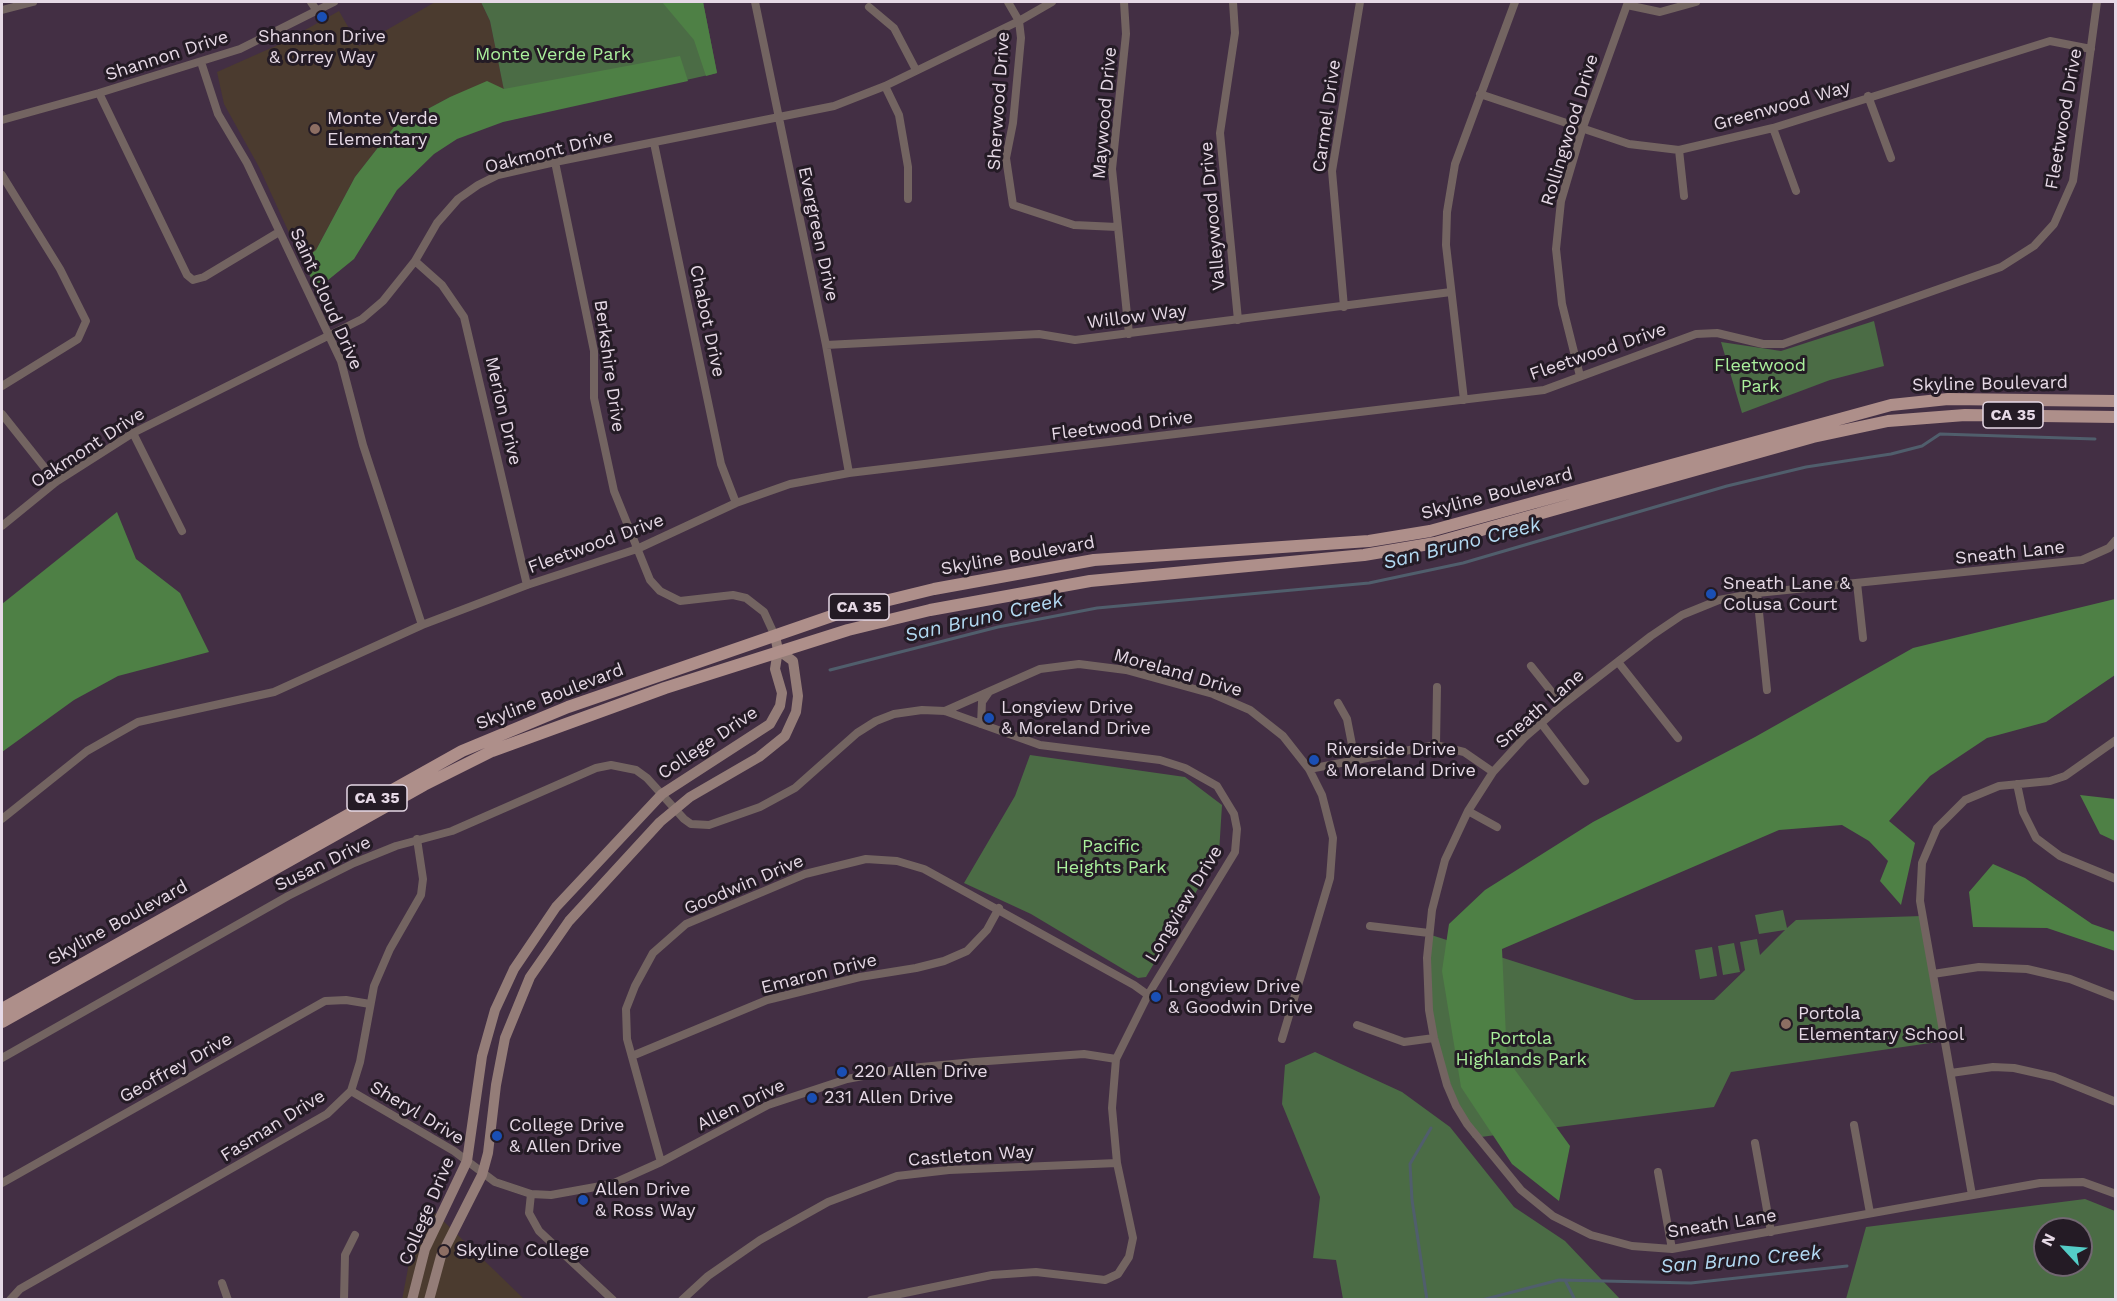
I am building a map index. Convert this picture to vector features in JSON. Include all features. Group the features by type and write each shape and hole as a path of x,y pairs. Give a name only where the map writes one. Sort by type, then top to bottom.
{"main road":[{"name":"Skyline Boulevard","path":"2,1009 471,747 568,707 852,609 890,599 1061,565 1152,555 1369,542 1430,531 1891,405 1948,399 2115,402"},
{"name":"Skyline Boulevard","path":"2,1022 457,767 554,727 778,650 898,618 1047,588 1168,572 1364,555 1435,543 1813,437 1879,422 1965,414 2115,417"}],"street":[{"path":"2,10 31,2"},
{"path":"311,2 317,11"},
{"name":"Shannon Drive","path":"2,120 99,93 240,49 334,2"},
{"name":"Evergreen Drive","path":"755,2 826,345 849,474"},
{"name":"Sherwood Drive","path":"1008,2 1019,21 1022,38 1013,123 1006,158 1013,205 1074,225 1117,227"},
{"name":"Oakmont Drive","path":"2,526 56,482 133,433 362,319 383,301 415,261 437,223 458,199 498,176 555,162 834,106 885,86 1019,21 1052,2"},
{"name":"Maywood Drive","path":"1124,2 1126,34 1112,169 1129,334"},
{"name":"Valleywood Drive","path":"1233,2 1235,33 1220,133 1238,320"},
{"name":"Carmel Drive","path":"1344,307 1332,171 1360,2"},
{"path":"1464,400 1446,245 1452,183 1455,164 1515,2"},
{"path":"1628,3 1660,12 1696,2"},
{"name":"Fleetwood Drive","path":"2,819 87,751 138,722 274,692 422,625 527,585 637,549 736,503 790,484 849,474 1544,390 1696,334 1717,333 1763,344 1783,344 2001,267 2034,246 2054,224 2073,181 2097,2"},
{"name":"Rollingwood Drive","path":"1580,376 1562,304 1556,249 1561,201 1582,130 1628,3"},
{"path":"869,7 894,28 916,70"},
{"name":"Greenwood Way","path":"1480,94 1629,144 1679,150 1773,128 1868,96 2050,41 2091,49"},
{"name":"Saint Cloud Drive","path":"201,62 218,114 247,163 341,361 363,445 422,625"},
{"path":"885,86 899,115 908,167 908,200"},
{"path":"99,93 187,275 193,280 204,277 279,232"},
{"path":"1868,96 1892,158"},
{"path":"1773,128 1796,191"},
{"name":"Chabot Drive","path":"654,143 721,464 736,503"},
{"path":"1679,150 1684,196"},
{"name":"Berkshire Drive","path":"555,162 594,351 594,398 614,492 650,580 660,591 680,601 733,595 746,598 764,612 775,636 778,650"},
{"path":"2,175 60,269 86,321 78,339 2,386"},
{"name":"Merion Drive","path":"415,261 442,285 464,317 527,585"},
{"name":"Willow Way","path":"826,345 1039,334 1075,340 1451,292"},
{"path":"2,414 56,482"},
{"path":"133,433 182,531"},
{"name":"Sneath Lane","path":"2115,540 2109,548 2082,560 2066,563 1757,592 1719,600 1682,615 1540,723 1493,772 1468,812 1445,860 1429,933 1427,984 1434,1038 1447,1085 1467,1125 1506,1174 1536,1204 1572,1227 1590,1235 1632,1246 1672,1249 2040,1183 2068,1181 2098,1186 2115,1194"},
{"path":"2109,548 2115,554"},
{"path":"1857,583 1863,638"},
{"path":"1757,592 1767,690"},
{"name":"College Drive","path":"412,1299 424,1249 467,1161 474,1127 482,1056 495,1010 514,969 556,907 668,801 770,724 780,705 782,693 775,669 778,650 794,661 798,696 792,726 775,746 668,801 541,957 525,986 512,1016 499,1061 492,1131 482,1175 441,1256 429,1299"},
{"path":"1618,662 1678,738"},
{"name":"Moreland Drive","path":"945,711 1040,669 1079,664 1126,670 1213,694 1250,710 1283,736 1309,770 1329,817 1333,859 1330,878 1282,1039"},
{"path":"1531,666 1562,705"},
{"path":"1436,745 1437,687"},
{"path":"981,724 982,702 990,691"},
{"path":"1338,703 1347,719 1355,760"},
{"name":"Longview Drive","path":"668,801 692,824 700,826 742,814 795,788 857,733 876,721 911,711 945,711 1040,745 1160,760 1185,768 1217,786 1234,814 1237,829 1235,852 1148,995 1116,1059 1112,1108 1117,1164 1132,1238 1130,1257 1118,1274 1105,1280 1036,1272 992,1275 872,1299"},
{"path":"1540,723 1586,781"},
{"path":"1972,1195 1919,882 1922,863 1929,844 1950,812 1965,800 1982,791 2017,784 2050,781 2065,776 2115,740"},
{"path":"1309,770 1436,745 1464,752 1493,772"},
{"name":"Susan Drive","path":"2,1058 307,886 376,853 417,839 452,831 596,768 611,765 636,770 668,801"},
{"path":"2017,784 2023,812 2036,838 2060,856 2115,879"},
{"path":"1468,812 1497,827"},
{"name":"Fasman Drive","path":"10,1299 20,1289 327,1114 351,1091 360,1062 370,1004 381,967 420,895 423,879 417,839"},
{"name":"Goodwin Drive","path":"661,1162 627,1039 626,1009 634,986 653,953 686,924 805,874 867,859 897,861 924,869 999,908 1148,995"},
{"name":"Emaron Drive","path":"632,1056 767,1000 860,977 944,961 967,951 987,930 999,908"},
{"path":"1370,926 1429,933"},
{"path":"1933,974 1979,967 2027,969 2070,979 2115,997"},
{"name":"Geoffrey Drive","path":"2,1183 325,1001 346,1000 370,1004"},
{"path":"1357,1025 1404,1042 1434,1038"},
{"name":"Allen Drive","path":"467,1161 482,1175 508,1188 531,1194 561,1194 612,1184 661,1162 768,1105 847,1079 900,1069 974,1062 1084,1054 1116,1059"},
{"path":"1951,1073 1993,1067 2014,1068 2054,1077 2115,1102"},
{"name":"Sheryl Drive","path":"351,1091 467,1161"},
{"path":"1854,1125 1870,1213"},
{"path":"1755,1143 1771,1232"},
{"name":"Castleton Way","path":"682,1299 708,1276 760,1240 828,1202 897,1176 949,1170 1117,1164"},
{"path":"1658,1172 1672,1249"},
{"path":"531,1194 530,1212 539,1231 613,1299"},
{"path":"344,1299 345,1255 355,1235"},
{"path":"222,1283 228,1299"}],"shaded area":[{"name":"Monte Verde Elementary","path":"435,2 481,2 490,21 504,89 450,97 394,127 355,177 316,250 302,261 259,167 224,104 217,72 280,44 339,11 359,46"},
{"name":"Skyline College","path":"433,1211 524,1299 402,1300 409,1263"}],"green space":[{"name":"Monte Verde Park","path":"481,2 703,2 717,73 510,120 490,21"},
{"path":"662,2 703,2 717,73 706,76 694,40"},
{"path":"680,56 688,81 503,122 457,139 434,154 397,190 354,259 317,289 302,261 316,250 355,177 394,127 450,97 487,81 504,89"},
{"name":"Fleetwood Park","path":"1874,321 1884,366 1830,380 1742,413 1721,342 1781,351"},
{"path":"117,512 136,559 180,593 209,652 118,676 74,700 2,752 2,604"},
{"path":"2115,599 2115,675 2046,722 1987,738 1930,776 1889,821 1915,843 1901,905 1880,881 1888,861 1869,841 1842,825 1779,830 1502,949 1507,1059 1570,1146 1559,1201 1512,1164 1461,1087 1442,971 1449,924 1485,890 1593,822 1755,737 1913,648"},
{"name":"Pacific Heights Park","path":"1030,755 1185,777 1222,805 1219,853 1146,977 1138,978 1031,914 964,883 1015,796"},
{"path":"2080,795 2115,799 2115,841 2100,834"},
{"path":"1993,864 2025,878 2092,924 2115,932 2115,951 2047,928 1973,927 1969,892"},
{"name":"Portola Highlands Park","path":"1783,910 1787,928 1796,920 1922,916 1944,1041 1731,1072 1714,1107 1473,1138 1467,1128 1433,1038 1428,934 1635,1000 1714,1000 1745,970 1740,942 1757,939 1760,955 1785,930 1759,934 1755,915"},
{"path":"1734,943 1740,972 1723,975 1718,946"},
{"path":"1712,947 1717,976 1700,979 1695,950"},
{"path":"1315,1052 1402,1092 1450,1127 1514,1207 1565,1241 1620,1299 1343,1299 1336,1260 1313,1258 1320,1197 1282,1104 1285,1065"},
{"path":"2085,1199 2115,1211 2115,1299 1846,1299 1866,1227"}],"waterway":[{"name":"San Bruno Creek","path":"830,670 998,627 1097,608 1369,583 1463,563 1727,486 1806,467 1891,454 1922,446 1940,434 2095,439"},
{"name":"San Bruno Creek","path":"1427,1300 1412,1200 1410,1164 1431,1128"},
{"name":"San Bruno Creek","path":"1482,1300 1559,1280 1691,1283 1847,1266"},
{"name":"San Bruno Creek","path":"1565,1280 1575,1300"}],"place":[{"name":"Shannon Drive & Orrey Way","path":"322,17"},
{"name":"Monte Verde Elementary","path":"315,129"},
{"name":"Sneath Lane & Colusa Court","path":"1711,594"},
{"name":"Longview Drive & Moreland Drive","path":"989,718"},
{"name":"Riverside Drive & Moreland Drive","path":"1314,760"},
{"name":"Longview Drive & Goodwin Drive","path":"1156,997"},
{"name":"Portola Elementary School","path":"1786,1024"},
{"name":"220 Allen Drive","path":"842,1072"},
{"name":"231 Allen Drive","path":"812,1098"},
{"name":"College Drive & Allen Drive","path":"497,1136"},
{"name":"Allen Drive & Ross Way","path":"583,1200"},
{"name":"Skyline College","path":"444,1251"}]}
